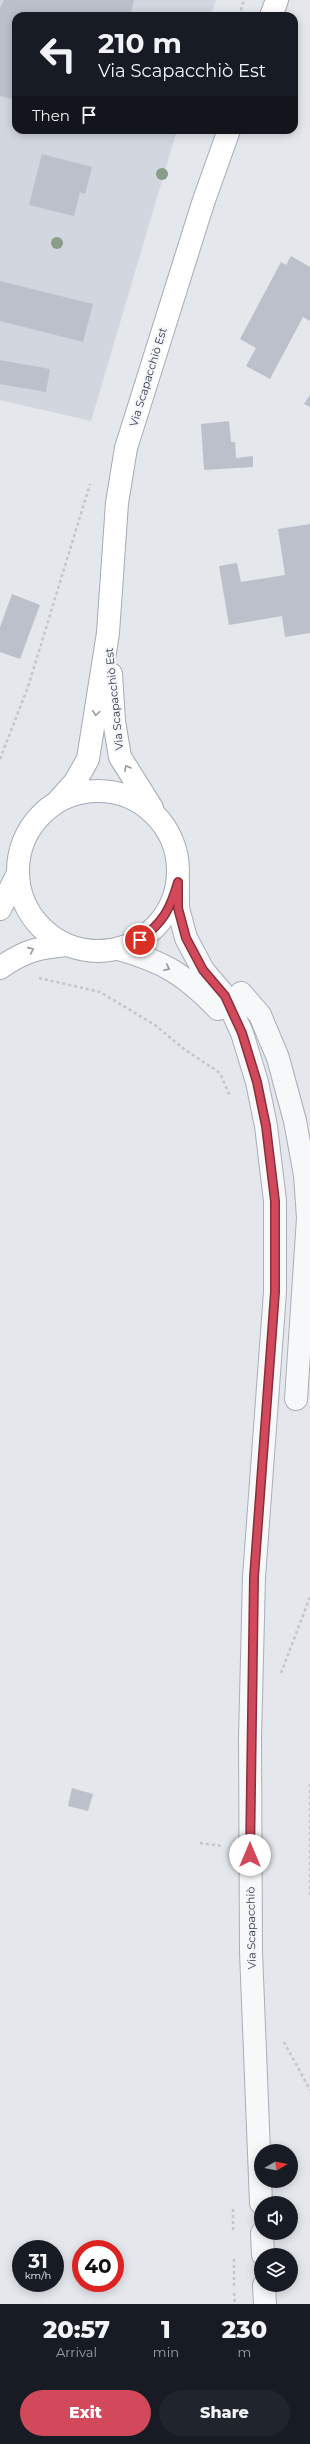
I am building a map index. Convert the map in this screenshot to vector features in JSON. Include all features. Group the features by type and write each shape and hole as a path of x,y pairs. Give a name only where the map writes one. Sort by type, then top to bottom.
{"main road":[{"path":"272,12 277,0"},
{"name":"Via Scapacchiò Est","path":"108,633 114,721 120,757 137,787 163,824 173,842 178,861 178,882 172,905 159,925 140,940 118,950 100,952 83,950 66,945 46,933 32,916 21,896 18,873 20,852 28,832 40,815 57,802 75,782 88,759 108,633 117,503 126,448 203,203 229,134"},
{"name":"Via Scapacchiò Est","path":"57,802 79,793 102,791 114,793 126,796 146,807 163,824"},
{"path":"0,909 18,873"},
{"path":"0,968 13,959 38,948 66,945"}],"street":[{"name":"Via Scapacchiò","path":"178,882 178,908 186,938 203,970 225,996 242,1033 257,1082 266,1126 275,1201 275,1292 254,1577 250,1738 251,1952 261,2196"},
{"name":"Via Scapacchiò","path":"118,950 147,957 176,972 198,987 242,1033"},
{"path":"241,993 260,1015 302,1120 308,1218 296,1399"},
{"path":"266,1126 302,1120"},
{"path":"264,2292 264,2304"}],"path":[{"path":"240,12 244,0"},
{"path":"37,978 100,992 156,1025 184,1049 220,1073 231,1100"},
{"path":"310,1784 310,1895"},
{"path":"200,1843 227,1847"},
{"path":"233,2208 233,2232"},
{"path":"234,2256 235,2304"}],"shaded area":[{"path":"0,0 216,0 212,12 12,12 12,134 176,134 91,421 0,400"}],"building":[{"path":"4,0 134,0 131,12 12,12 12,99 0,96 0,8"},
{"path":"42,154 92,167 85,194 80,192 74,216 29,205"},
{"path":"291,256 310,267 310,321 303,317 270,379 246,366 256,348 240,339 281,262 286,265"},
{"path":"0,281 93,304 83,342 0,321"},
{"path":"0,360 50,369 46,392 0,384"},
{"path":"310,395 310,407 304,404"},
{"path":"229,421 231,442 235,442 236,458 253,456 253,467 204,470 201,424"},
{"path":"310,524 310,633 285,637 282,616 229,625 219,566 237,563 241,582 285,575 278,529"},
{"path":"12,594 40,605 20,659 0,652 0,627"},
{"path":"72,1788 93,1794 88,1811 68,1806"}],"route":[{"path":"140,940 159,925 172,905 178,882 178,908 186,938 203,970 225,996 242,1033 257,1082 266,1126 275,1201 275,1292 254,1577 250,1738 250,1855"}]}
